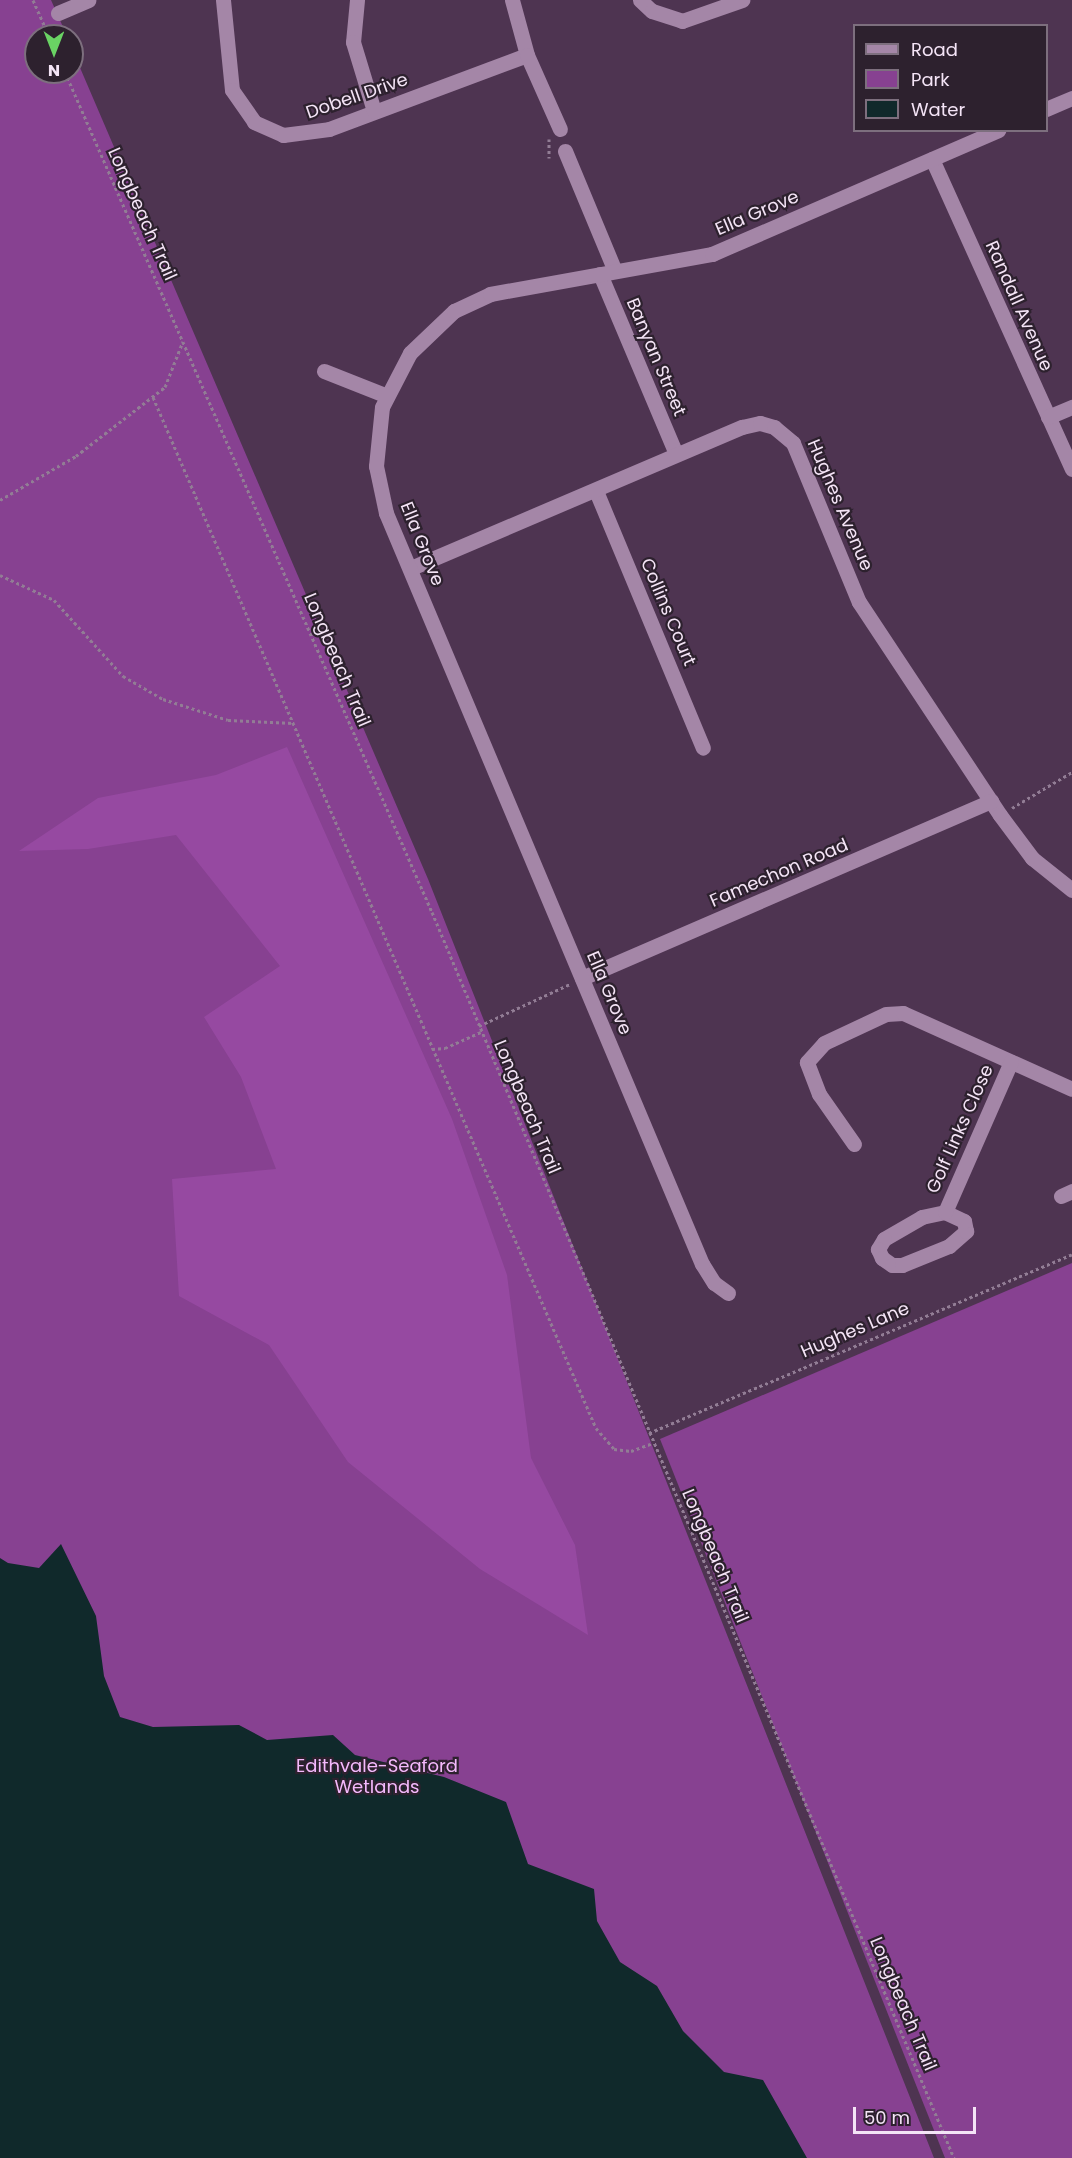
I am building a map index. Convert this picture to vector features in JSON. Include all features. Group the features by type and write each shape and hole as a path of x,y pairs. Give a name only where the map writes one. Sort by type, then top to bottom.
{"street":[{"path":"58,13 88,0"},
{"name":"Dobell Drive","path":"223,0 230,84 240,105 260,126 278,134 302,135 527,55"},
{"path":"357,0 353,42 374,111"},
{"path":"512,0 527,55 560,129"},
{"path":"640,0 652,11 682,21 742,0"},
{"path":"1048,110 1072,99"},
{"name":"Ella Grove","path":"728,1293 714,1283 702,1264 498,785 411,568 386,513 376,466 382,407 410,353 454,311 490,294 712,254 993,132"},
{"name":"Banyan Street","path":"565,151 676,454"},
{"name":"Randall Avenue","path":"932,159 1072,469"},
{"path":"324,371 387,396"},
{"path":"1048,417 1072,407"},
{"name":"Hughes Avenue","path":"411,568 596,491 676,454 760,423 774,427 793,443 860,602 1000,815 1032,858 1072,890"},
{"name":"Collins Court","path":"596,491 703,748"},
{"name":"Famechon Road","path":"582,978 991,801"},
{"name":"Golf Links Close","path":"854,1144 822,1099 807,1067 820,1045 883,1014 903,1013 1072,1089"},
{"name":"Golf Links Close","path":"945,1212 1011,1062"},
{"name":"Golf Links Close","path":"945,1212 958,1216 967,1225 954,1244 902,1265 890,1264 882,1258 878,1247 884,1239 922,1217 945,1212"}],"path":[{"path":"33,0 44,24"},
{"name":"Longbeach Trail","path":"69,84 183,340 479,1026 954,2158"},
{"path":"0,500 76,456 165,387 183,340"},
{"path":"153,397 596,1428 615,1449 631,1451 653,1443"},
{"path":"0,575 54,600 123,676 163,699 228,720 295,723"},
{"path":"1000,815 1072,772"},
{"path":"479,1026 582,978"},
{"path":"432,1049 445,1048 481,1032"},
{"name":"Hughes Lane","path":"649,1433 1072,1254"}],"green space":[{"name":"Edithvale-Seaford Wetlands","path":"0,0 51,0 62,24 24,24 24,84 84,84 84,77 428,879 934,2158 0,2158"},
{"path":"1072,1263 1072,2158 945,2158 660,1439"}],"shaded area":[{"path":"287,747 452,1119 507,1275 531,1458 575,1545 588,1635 480,1569 348,1462 269,1345 179,1296 172,1179 276,1169 241,1077 204,1017 280,966 176,835 88,849 19,851 98,798 216,775"}],"water":[{"path":"61,1544 96,1616 104,1676 120,1717 153,1727 239,1725 267,1740 333,1735 355,1755 444,1777 506,1802 528,1864 594,1889 597,1921 620,1962 657,1986 683,2031 724,2072 763,2080 807,2158 0,2158 0,1558 8,1563 39,1568"}]}
